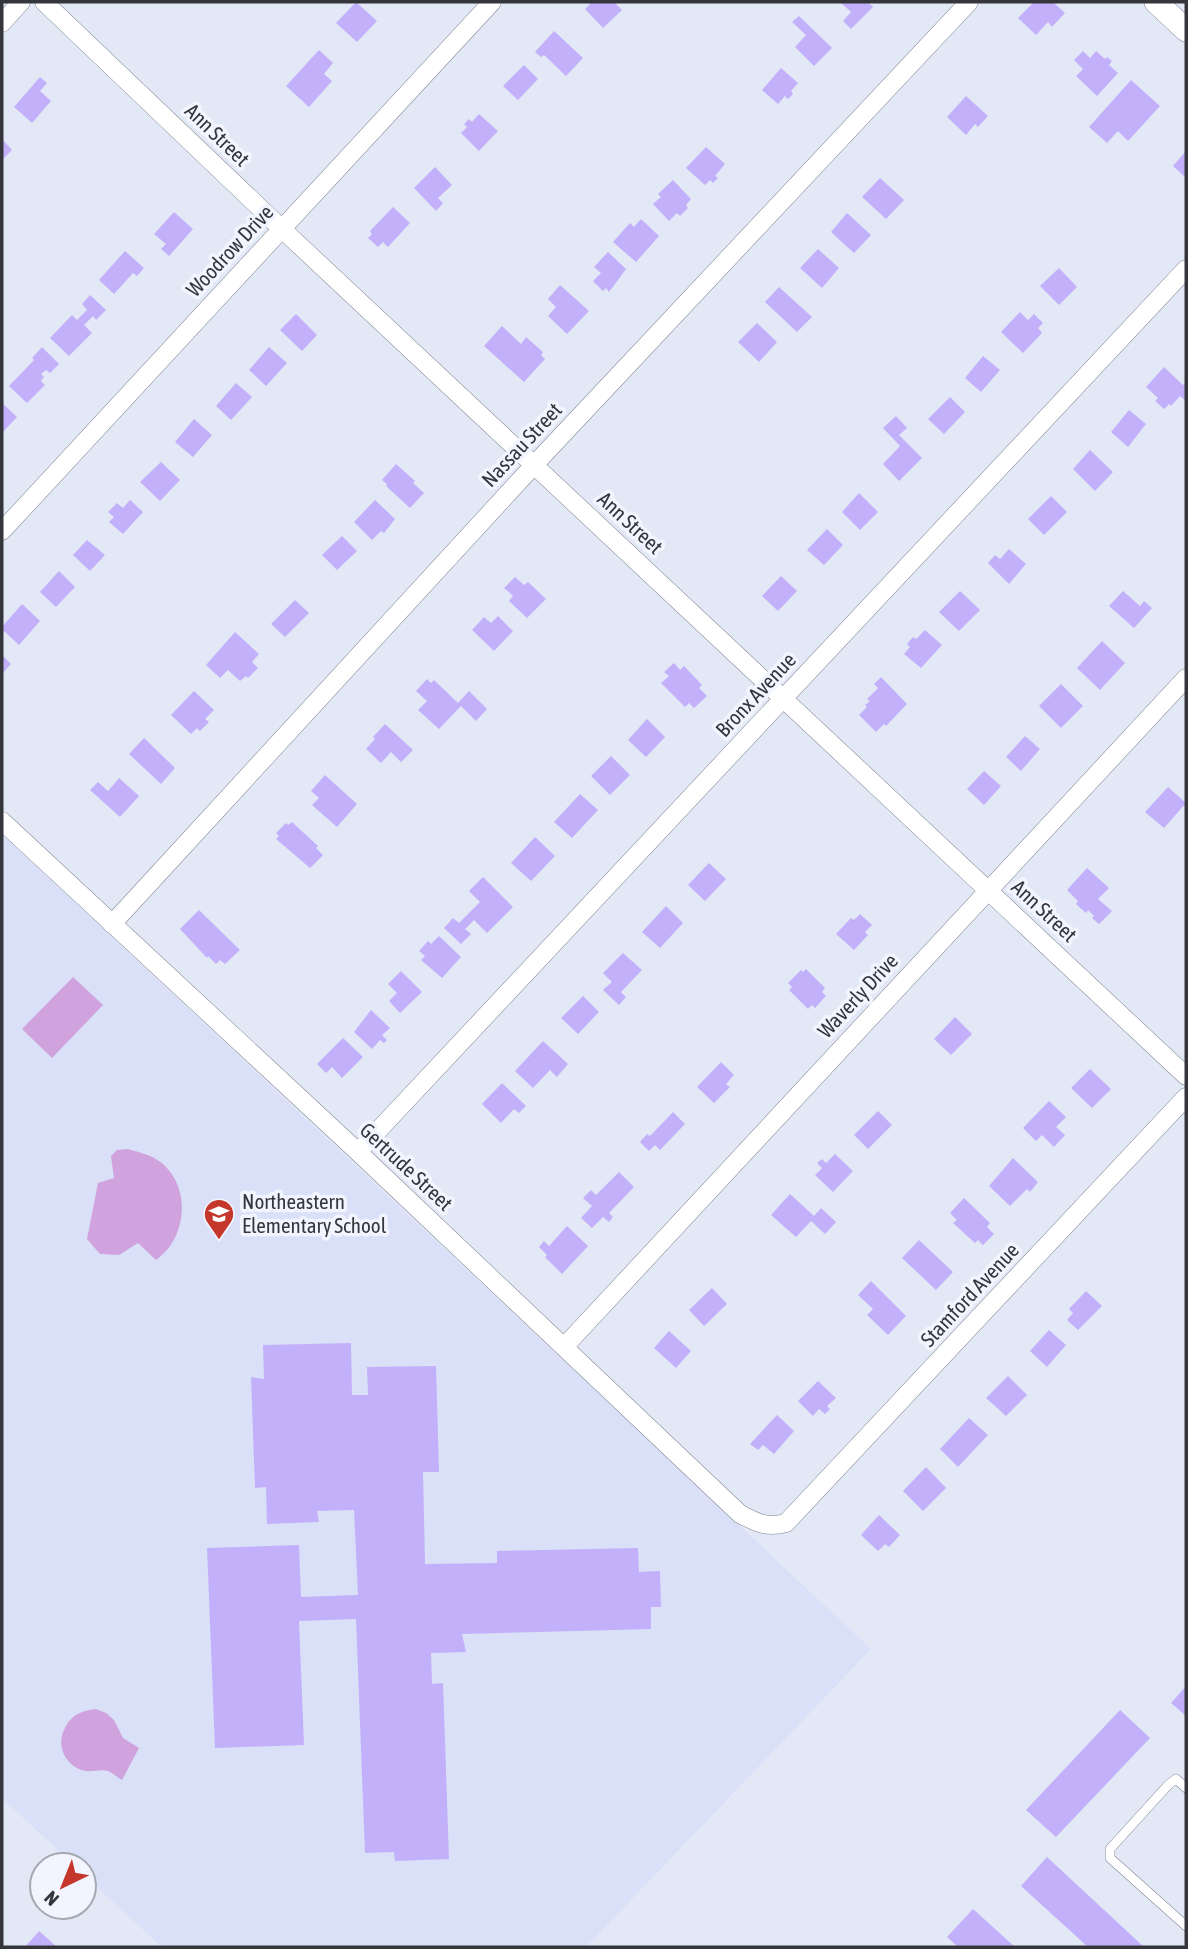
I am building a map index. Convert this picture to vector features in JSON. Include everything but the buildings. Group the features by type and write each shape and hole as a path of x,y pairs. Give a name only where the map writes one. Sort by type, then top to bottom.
{"street":[{"path":"2,23 21,2"},
{"name":"Ann Street","path":"44,2 282,229 1186,1076"},
{"name":"Woodrow Drive","path":"2,531 492,2"},
{"name":"Nassau Street","path":"112,924 534,465 969,2"},
{"path":"1156,2 1185,25"},
{"name":"Bronx Avenue","path":"358,1152 1186,269"},
{"name":"Waverly Drive","path":"564,1347 1186,678"},
{"name":"Gertrude Street","path":"2,821 358,1152 740,1514 771,1527 786,1523"},
{"name":"Stamford Avenue","path":"786,1523 1186,1097"}],"lane":[{"path":"1186,1788 1176,1779 1170,1784 1110,1849 1110,1858 1186,1926"}],"shaded area":[{"name":"Northeastern Elementary School","path":"2,834 871,1649 586,1947 162,1947 98,1888 98,1851 59,1851 2,1798"},
{"path":"73,977 103,1005 52,1058 22,1029"},
{"path":"128,1149 159,1161 170,1171 181,1197 180,1225 175,1239 156,1260 138,1243 119,1255 100,1254 87,1239 98,1183 114,1178 111,1156 117,1150"},
{"path":"96,1709 114,1720 123,1738 139,1748 122,1780 108,1771 79,1769 64,1755 61,1741 68,1723 78,1714"}],"place":[{"name":"Northeastern Elementary School","path":"219,1241"}]}
